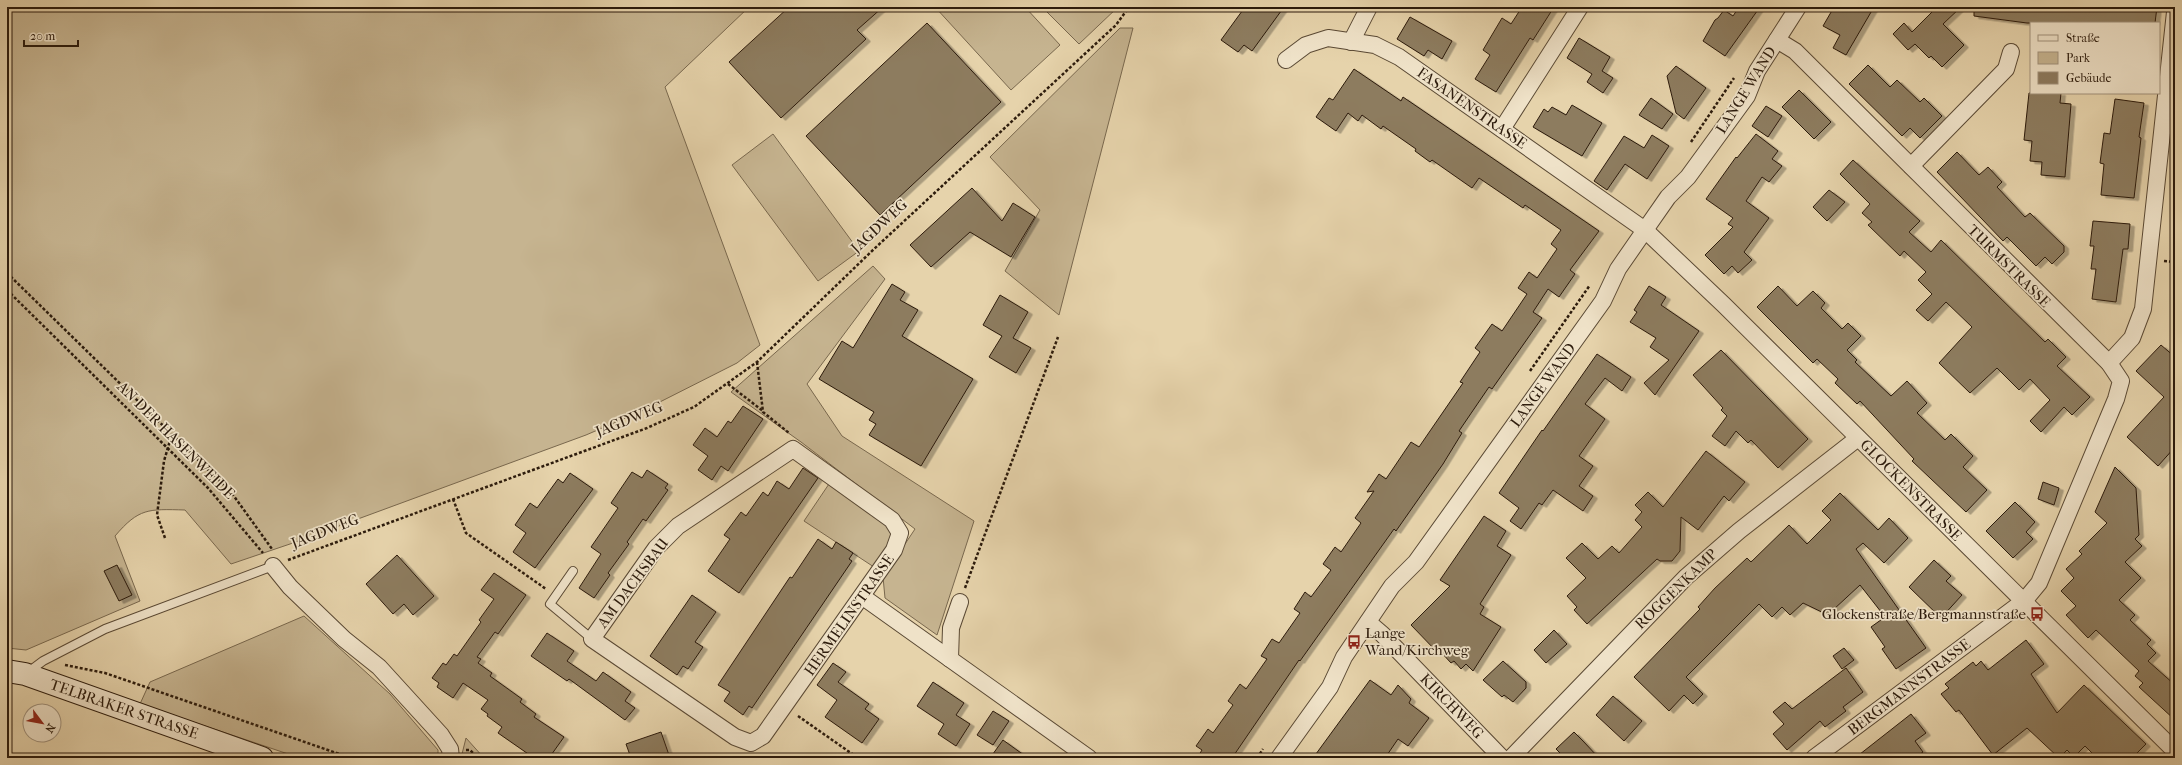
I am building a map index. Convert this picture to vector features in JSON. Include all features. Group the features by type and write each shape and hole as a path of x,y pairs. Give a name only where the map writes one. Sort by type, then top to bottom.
{"street":[{"path":"1351,42 1369,7"},
{"path":"1502,129 1580,7"},
{"name":"LANGE WAND","path":"1280,758 1330,687 1344,657 1392,586 1416,562 1604,301 1618,269 1645,230 1668,198 1688,177 1747,96 1757,71 1778,40 1792,9"},
{"path":"2109,363 2132,338 2144,309 2148,259 2175,12"},
{"name":"FASANENSTRASSE","path":"1286,60 1306,45 1328,38 1375,45 1399,57 1645,230"},
{"name":"TURMSTRASSE","path":"1778,40 1795,51 1911,166 2109,363 2121,381 2116,399 2039,583 2024,601"},
{"path":"1911,166 2006,69 2011,52"},
{"name":"GLOCKENSTRASSE","path":"1645,230 1724,305 2175,751"},
{"name":"ROGGENKAMP","path":"1511,758 1686,577 1739,531 1858,438"},
{"name":"HERMELINSTRASSE","path":"751,743 763,736 863,597 894,550 900,533 892,520 793,450"},
{"name":"AM DACHSBAU","path":"751,743 729,733 592,639 656,548 678,526 793,450"},
{"path":"273,566 290,588 344,638 379,667 441,735 450,749 450,758"},
{"path":"863,597 1089,758"},
{"name":"BERGMANNSTRASSE","path":"1814,758 2024,601"},
{"path":"950,659 951,628 960,602"},
{"name":"KIRCHWEG","path":"1368,622 1382,634 1502,758"},
{"name":"TELBRAKER STRASSE","path":"16,672 262,758"}],"lane":[{"path":"16,672 43,661 105,629 273,566"},
{"path":"573,571 550,604 592,639"}],"path":[{"name":"JAGDWEG","path":"273,566 647,428 694,407 757,362 874,249 1116,25 1129,7"},
{"path":"1689,144 1739,72"},
{"name":"AN DER HASENWEIDE","path":"7,274 232,492 276,555 273,566"},
{"path":"1526,377 1594,280"},
{"path":"7,290 208,488 273,566"},
{"path":"960,602 1058,337"},
{"path":"757,362 763,412"},
{"path":"728,384 799,441 793,450"},
{"path":"165,538 157,515 164,461 172,434"},
{"path":"453,500 466,533 556,596"},
{"path":"43,661 105,673 351,758"},
{"path":"784,706 858,758"},
{"path":"1257,758 1266,745"}],"green space":[{"path":"7,7 749,7 665,87 760,345 737,363 644,410 586,435 290,544 231,564 185,510 153,510 145,512 131,520 115,536 140,601 26,650 7,648"},
{"path":"935,7 1025,7 1060,45 1011,90"},
{"path":"1042,7 1118,7 1079,44"},
{"path":"1120,28 1133,28 1059,315 1005,271 1040,210 990,157"},
{"path":"773,134 859,251 818,281 732,165"},
{"path":"873,266 885,279 807,384 842,436 974,521 937,635 885,598 883,577 915,529 801,442 731,392"},
{"path":"833,478 900,533 880,571 804,521"},
{"path":"304,616 390,694 438,750 438,758 300,758 140,704 150,682"},
{"path":"466,738 484,758 461,758"}],"building":[{"path":"789,7 883,7 857,30 866,39 781,118 729,62"},
{"path":"1245,7 1284,7 1252,51 1244,45 1238,52 1221,40"},
{"path":"1522,7 1554,7 1533,40 1530,38 1496,92 1475,79 1490,55 1483,50 1502,18 1511,24"},
{"path":"1739,7 1760,7 1725,56 1703,41 1715,20 1724,10 1733,16"},
{"path":"1834,7 1874,7 1846,55 1833,48 1840,35 1823,26"},
{"path":"1937,7 1961,7 1943,24 1964,45 1942,67 1931,56 1929,58 1915,44 1908,50 1893,34 1904,23 1912,32"},
{"path":"1974,7 2103,7 2117,9 2117,7 2157,7 2155,22 2027,23 1974,16"},
{"path":"1410,17 1452,41 1442,59 1428,50 1424,56 1397,39"},
{"path":"927,23 1001,102 880,215 806,136"},
{"path":"1579,38 1610,57 1602,71 1613,78 1603,93 1587,82 1592,74 1567,58"},
{"path":"1868,65 1890,87 1897,80 1920,102 1924,98 1942,116 1920,138 1910,128 1902,136 1849,84"},
{"path":"1676,66 1706,88 1684,119 1676,113 1667,76"},
{"path":"1354,69 1401,101 1403,97 1599,231 1570,270 1575,274 1559,297 1548,289 1533,312 1542,318 1492,389 1489,387 1459,431 1462,433 1443,464 1396,531 1394,529 1300,661 1299,660 1232,758 1197,758 1202,750 1196,746 1208,729 1213,733 1233,705 1228,701 1240,684 1246,689 1267,659 1261,656 1272,639 1279,643 1300,613 1294,609 1305,592 1311,597 1331,570 1323,564 1335,547 1341,552 1361,523 1355,518 1374,491 1367,492 1379,474 1386,479 1411,442 1419,447 1463,383 1460,382 1480,352 1475,348 1492,324 1502,331 1527,294 1518,288 1529,272 1537,278 1557,249 1551,244 1561,230 1525,205 1523,208 1479,178 1472,188 1432,160 1430,162 1415,151 1416,149 1383,126 1381,129 1362,115 1358,121 1348,113 1336,131 1316,117 1329,98 1333,100"},
{"path":"1799,90 1831,122 1814,139 1782,107"},
{"path":"2029,93 2061,94 2060,103 2071,104 2065,177 2041,175 2042,162 2030,161 2032,141 2024,140"},
{"path":"1651,98 1673,114 1662,129 1639,115"},
{"path":"2115,99 2144,103 2139,137 2141,138 2134,198 2101,195 2104,164 2100,163 2104,133 2110,134"},
{"path":"1572,105 1602,123 1582,156 1533,127 1544,109 1548,112 1552,107 1566,115"},
{"path":"1766,106 1782,116 1768,137 1752,126"},
{"path":"1756,134 1778,151 1772,159 1782,166 1769,182 1762,177 1746,201 1769,218 1744,252 1752,260 1738,273 1732,266 1724,274 1705,255 1733,227 1728,224 1733,218 1706,199 1736,157 1737,158"},
{"path":"1652,135 1669,146 1647,179 1625,164 1607,190 1594,181 1624,136 1644,148"},
{"path":"1957,152 1979,175 1988,167 2002,182 1997,187 2025,217 2030,213 2064,246 2064,252 2052,264 2045,257 2036,266 2007,237 2003,241 1937,172"},
{"path":"1853,160 1920,221 1909,232 1931,252 1941,240 2045,342 2048,339 2066,357 2057,366 2090,397 2072,415 2064,407 2041,432 2030,421 2050,400 2030,379 2019,390 1997,368 1970,393 1939,363 1972,327 1946,302 1928,321 1916,310 1932,294 1918,280 1926,272 1904,251 1900,256 1868,225 1872,222 1862,213 1870,204 1840,174"},
{"path":"972,188 1002,221 1013,203 1035,217 1011,257 970,232 931,267 910,245"},
{"path":"1829,190 1845,202 1827,221 1813,207"},
{"path":"2093,221 2130,224 2128,249 2123,249 2116,302 2092,299 2096,269 2091,269 2094,246 2090,246"},
{"path":"892,284 905,292 900,300 918,310 902,336 973,379 921,466 869,435 876,424 869,420 874,412 819,379 842,341 853,348"},
{"path":"1649,286 1666,297 1661,305 1699,331 1655,395 1644,383 1669,360 1650,347 1656,338 1630,322 1637,312 1634,310"},
{"path":"1778,286 1797,306 1813,291 1825,303 1821,308 1842,329 1848,323 1861,336 1847,350 1857,360 1855,362 1891,396 1907,381 1927,403 1917,413 1945,440 1951,434 1973,456 1963,467 1987,490 1966,512 1912,461 1914,459 1860,401 1857,404 1835,383 1838,379 1817,359 1813,363 1757,307"},
{"path":"1000,295 1028,312 1013,338 1031,348 1016,373 989,357 1002,336 983,325"},
{"path":"2161,345 2175,357 2175,447 2158,466 2127,437 2164,397 2136,371"},
{"path":"1721,350 1808,439 1778,468 1751,440 1748,443 1736,431 1725,446 1712,436 1727,416 1721,410 1723,408 1693,375"},
{"path":"1597,354 1631,377 1622,391 1605,378 1585,404 1605,419 1579,456 1593,466 1579,486 1593,496 1583,511 1553,490 1542,505 1539,503 1521,529 1510,521 1519,508 1499,493"},
{"path":"743,406 763,419 728,471 721,466 712,480 698,470 708,456 693,445 705,428 717,437 728,421 731,423"},
{"path":"1706,451 1745,482 1729,501 1724,496 1698,530 1681,517 1680,551 1672,561 1660,561 1657,559 1587,624 1574,610 1577,607 1567,596 1586,578 1566,558 1582,543 1598,559 1612,546 1619,553 1642,527 1635,520 1642,512 1635,505 1648,492 1663,507"},
{"path":"2115,467 2136,488 2139,535 2135,539 2142,546 2125,562 2141,578 2119,600 2135,615 2130,620 2151,640 2147,644 2156,653 2148,661 2175,685 2175,720 2139,687 2143,683 2135,676 2139,671 2096,630 2088,638 2066,615 2076,606 2061,591 2074,578 2066,569 2082,554 2079,551 2107,523 2095,512"},
{"path":"803,468 818,478 739,593 708,571 730,539 724,535 741,512 746,516 763,492 768,496 777,481 789,489"},
{"path":"647,470 668,484 665,488 668,490 646,521 643,519 627,542 629,544 608,573 610,575 594,598 579,588 601,554 591,547 618,508 611,503 632,472 642,478"},
{"path":"570,473 593,489 535,568 513,552 526,533 515,525 530,503 537,508 558,479 563,483"},
{"path":"2043,482 2059,488 2054,505 2038,499"},
{"path":"1840,493 1878,530 1889,518 1908,538 1884,563 1863,543 1856,549 1926,648 1896,669 1882,649 1885,647 1871,627 1885,617 1860,585 1833,610 1830,616 1803,603 1790,615 1782,607 1772,617 1759,604 1686,677 1703,694 1693,704 1684,695 1669,711 1634,677 1700,609 1698,607 1715,588 1747,558 1751,562 1789,525 1807,544 1831,520 1822,511"},
{"path":"2015,502 2035,522 2026,532 2033,539 2013,558 1986,531"},
{"path":"1484,516 1506,531 1497,546 1511,555 1480,604 1484,607 1480,614 1501,627 1473,671 1466,664 1461,669 1454,661 1451,663 1440,651 1438,653 1411,625 1450,586 1440,580"},
{"path":"818,539 832,549 836,542 853,553 849,559 852,561 752,708 749,706 743,715 724,701 730,692 718,685 790,577 792,578"},
{"path":"397,555 434,596 413,615 404,604 393,614 366,584"},
{"path":"1934,560 1951,576 1946,581 1962,595 1941,618 1909,587"},
{"path":"117,565 132,595 119,601 104,571"},
{"path":"494,573 526,595 498,634 495,632 477,657 481,659 478,663 492,673 490,676 522,699 520,702 536,714 534,717 564,737 549,758 534,758 498,733 502,727 487,716 488,714 481,709 488,700 463,683 453,698 437,687 439,683 432,678 443,663 446,665 454,654 457,656 481,622 479,620 494,599 481,590"},
{"path":"692,595 716,612 695,642 703,647 688,669 683,666 677,675 650,656"},
{"path":"1554,630 1567,644 1546,663 1534,650"},
{"path":"547,633 574,651 567,661 596,681 603,672 631,692 625,701 635,708 625,720 569,679 567,681 531,656"},
{"path":"2026,640 2044,664 2031,674 2057,713 2084,685 2146,744 2132,758 2097,758 2085,746 2074,757 2067,750 2059,758 2027,728 1993,755 1959,710 1956,712 1941,694 1949,688 1945,684 1973,662 1976,666 1981,661 1988,670"},
{"path":"1844,648 1854,660 1842,669 1833,656"},
{"path":"1503,661 1526,682 1526,688 1513,702 1504,695 1502,697 1483,680"},
{"path":"833,663 846,672 838,682 869,704 865,709 879,719 862,743 825,717 837,700 817,685"},
{"path":"1846,668 1863,692 1843,707 1846,711 1825,727 1820,721 1787,750 1773,734 1784,724 1773,712 1785,702 1792,709"},
{"path":"1370,680 1391,695 1398,685 1411,699 1409,703 1429,718 1408,746 1398,739 1385,758 1313,758"},
{"path":"933,682 964,703 956,715 970,724 956,746 938,734 944,724 917,706"},
{"path":"1613,696 1642,721 1624,741 1596,715"},
{"path":"993,711 1009,721 993,745 977,735"},
{"path":"1911,714 1926,733 1915,741 1923,752 1915,758 1855,758"},
{"path":"661,732 670,758 631,758 626,744"},
{"path":"1574,732 1599,758 1565,758 1556,749"},
{"path":"1003,740 1028,758 990,758"}],"place":[{"name":"Glockenstraße/Bergmannstraße","path":"2037,614"},
{"name":"Lange Wand/Kirchweg","path":"1354,642"}]}
